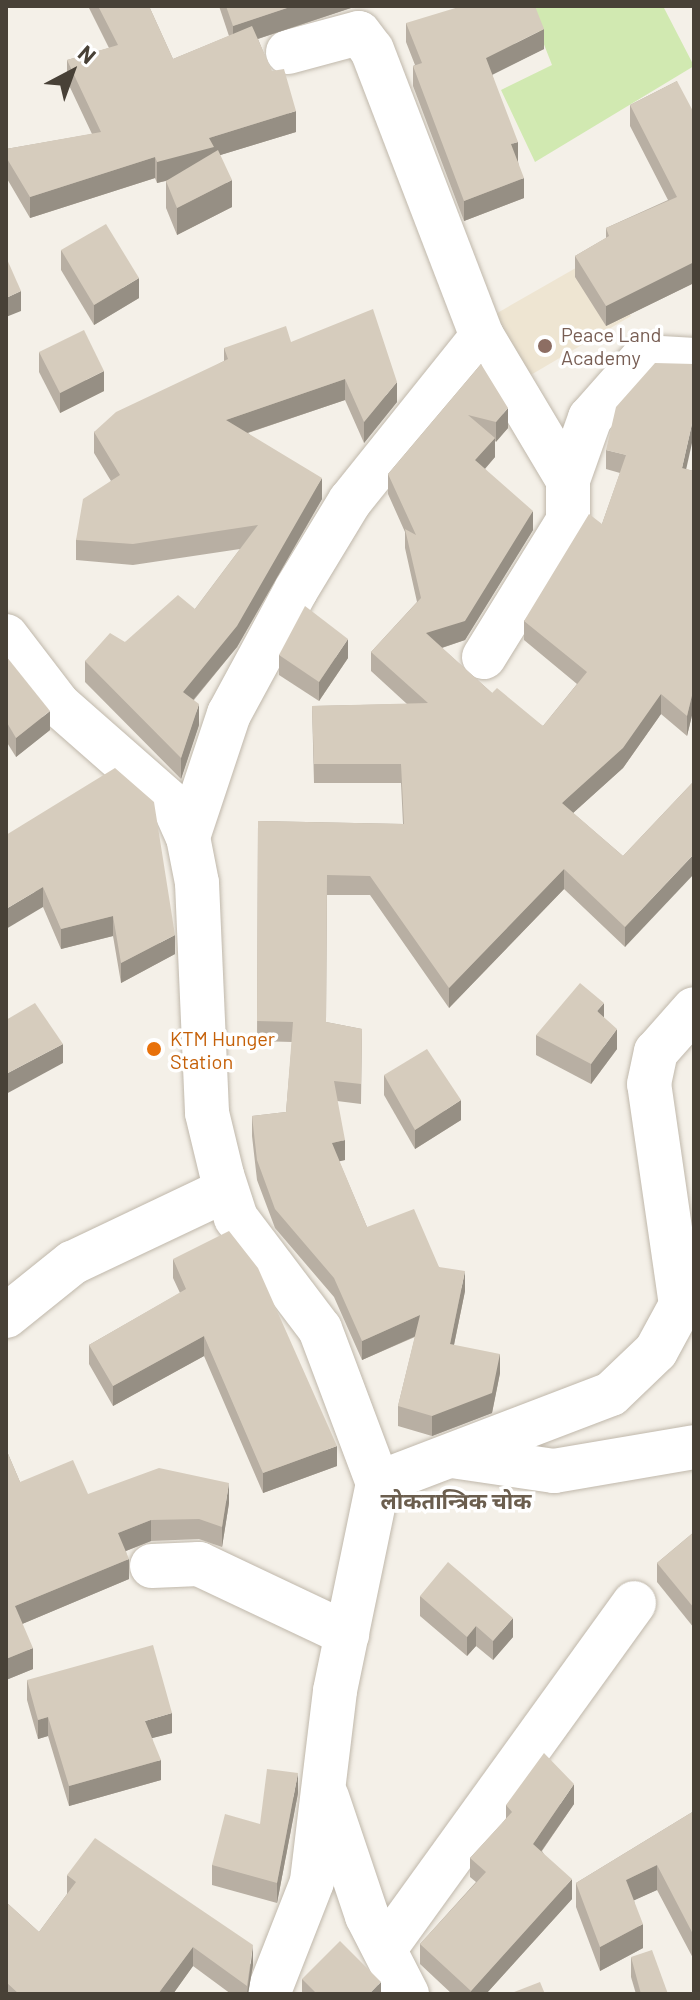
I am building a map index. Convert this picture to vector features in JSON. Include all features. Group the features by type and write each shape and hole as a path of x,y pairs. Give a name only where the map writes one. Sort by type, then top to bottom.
{"street":[{"path":"288,52 349,33 359,33 372,50 482,336 568,480"},
{"path":"188,837 229,714 296,590 350,501 482,336"},
{"path":"484,657 568,521 568,480 590,418 622,377 644,357 694,360"},
{"path":"6,636 59,705 174,806 188,837 197,883 207,1113 226,1190 236,1218 320,1329 378,1483 347,1634 322,1783 312,1882 268,1994"},
{"path":"378,1483 611,1394 656,1351 681,1305 649,1084 656,1052 694,1009"},
{"path":"6,1316 72,1263 226,1190"},
{"path":"449,1456 554,1471 694,1447"},
{"path":"152,1566 199,1564 347,1634"},
{"path":"386,1947 634,1603"},
{"path":"322,1783 367,1916 386,1947 407,1994"}],"shaded area":[{"name":"Peace Land Academy","path":"595,257 631,316 529,376 492,316"}],"green space":[{"path":"529,6 663,6 694,66 535,162 501,90 552,65"}],"building":[{"path":"98,6 149,6 173,59 252,26 272,71 284,69 296,111 209,138 214,147 157,162 155,157 30,197 6,157 6,149 101,132 67,60 118,45"},
{"path":"226,6 293,6 233,26"},
{"path":"462,6 535,6 544,29 486,58 518,142 511,144 524,178 464,201 413,66 422,63 406,23"},
{"path":"677,81 694,113 694,262 606,306 575,256 609,236 606,228 677,197 630,105"},
{"path":"218,150 232,180 177,208 166,181"},
{"path":"106,224 139,278 94,305 61,250"},
{"path":"6,257 21,291 6,298"},
{"path":"373,309 397,382 364,422 345,379 226,420 322,478 237,626 183,692 199,704 181,758 85,661 110,633 125,642 178,595 195,609 258,525 133,544 76,540 83,499 120,475 94,432 116,412 228,359 224,348 286,326 291,342"},
{"path":"84,330 104,371 60,393 39,352"},
{"path":"655,363 694,364 694,415 682,468 694,471 694,687 687,716 661,694 623,748 562,803 623,856 694,781 694,854 625,927 564,869 449,988 370,876 327,875 326,1022 362,1029 361,1084 334,1081 345,1140 332,1143 367,1227 414,1209 439,1267 465,1271 450,1344 500,1354 492,1393 432,1416 398,1406 420,1315 362,1341 334,1278 275,1209 257,1160 252,1116 286,1112 293,1022 257,1021 258,821 404,824 401,764 314,764 312,706 428,703 371,652 421,598 405,529 416,535 388,474 481,364 508,408 496,422 468,415 495,438 475,460 533,511 465,621 426,633 492,693 497,688 543,726 587,672 524,621 589,514 602,524 626,455 606,450 616,407"},
{"path":"305,606 348,639 319,682 279,655"},
{"path":"6,656 50,711 16,738 6,721"},
{"path":"115,768 154,802 175,935 121,963 113,916 61,929 43,887 6,909 6,835"},
{"path":"580,983 604,1003 597,1011 617,1029 591,1064 536,1035"},
{"path":"35,1003 63,1044 6,1074 6,1020"},
{"path":"427,1049 461,1100 415,1130 384,1075"},
{"path":"229,1231 258,1268 337,1446 263,1473 204,1336 113,1386 89,1345 186,1289 173,1259"},
{"path":"6,1449 20,1482 73,1460 88,1494 159,1468 229,1483 222,1527 199,1519 151,1520 118,1533 129,1559 15,1606 33,1648 6,1659"},
{"path":"694,1532 694,1608 657,1563"},
{"path":"448,1562 513,1618 493,1641 476,1626 467,1637 420,1596"},
{"path":"153,1645 172,1713 145,1721 161,1760 69,1786 48,1717 38,1720 27,1680"},
{"path":"544,1753 574,1784 533,1844 572,1879 471,1991 420,1944 486,1872 470,1858 512,1812 506,1805"},
{"path":"267,1769 298,1773 277,1883 212,1865 225,1814 260,1824"},
{"path":"694,1811 694,1936 657,1865 626,1880 643,1924 600,1947 576,1883"},
{"path":"95,1838 253,1945 247,1986 193,1947 158,1994 19,1994 6,1982 6,1902 39,1932 76,1882 67,1875"},
{"path":"340,1941 381,1982 369,1994 317,1994 302,1979"},
{"path":"652,1950 668,1994 641,1994 631,1957"},
{"path":"540,1982 545,1994 509,1994"}],"place":[{"name":"Peace Land Academy","path":"545,346"},
{"name":"KTM Hunger Station","path":"154,1049"}],"district":[{"name":"लोकतान्त्रिक चोक","path":"456,1501"}]}
